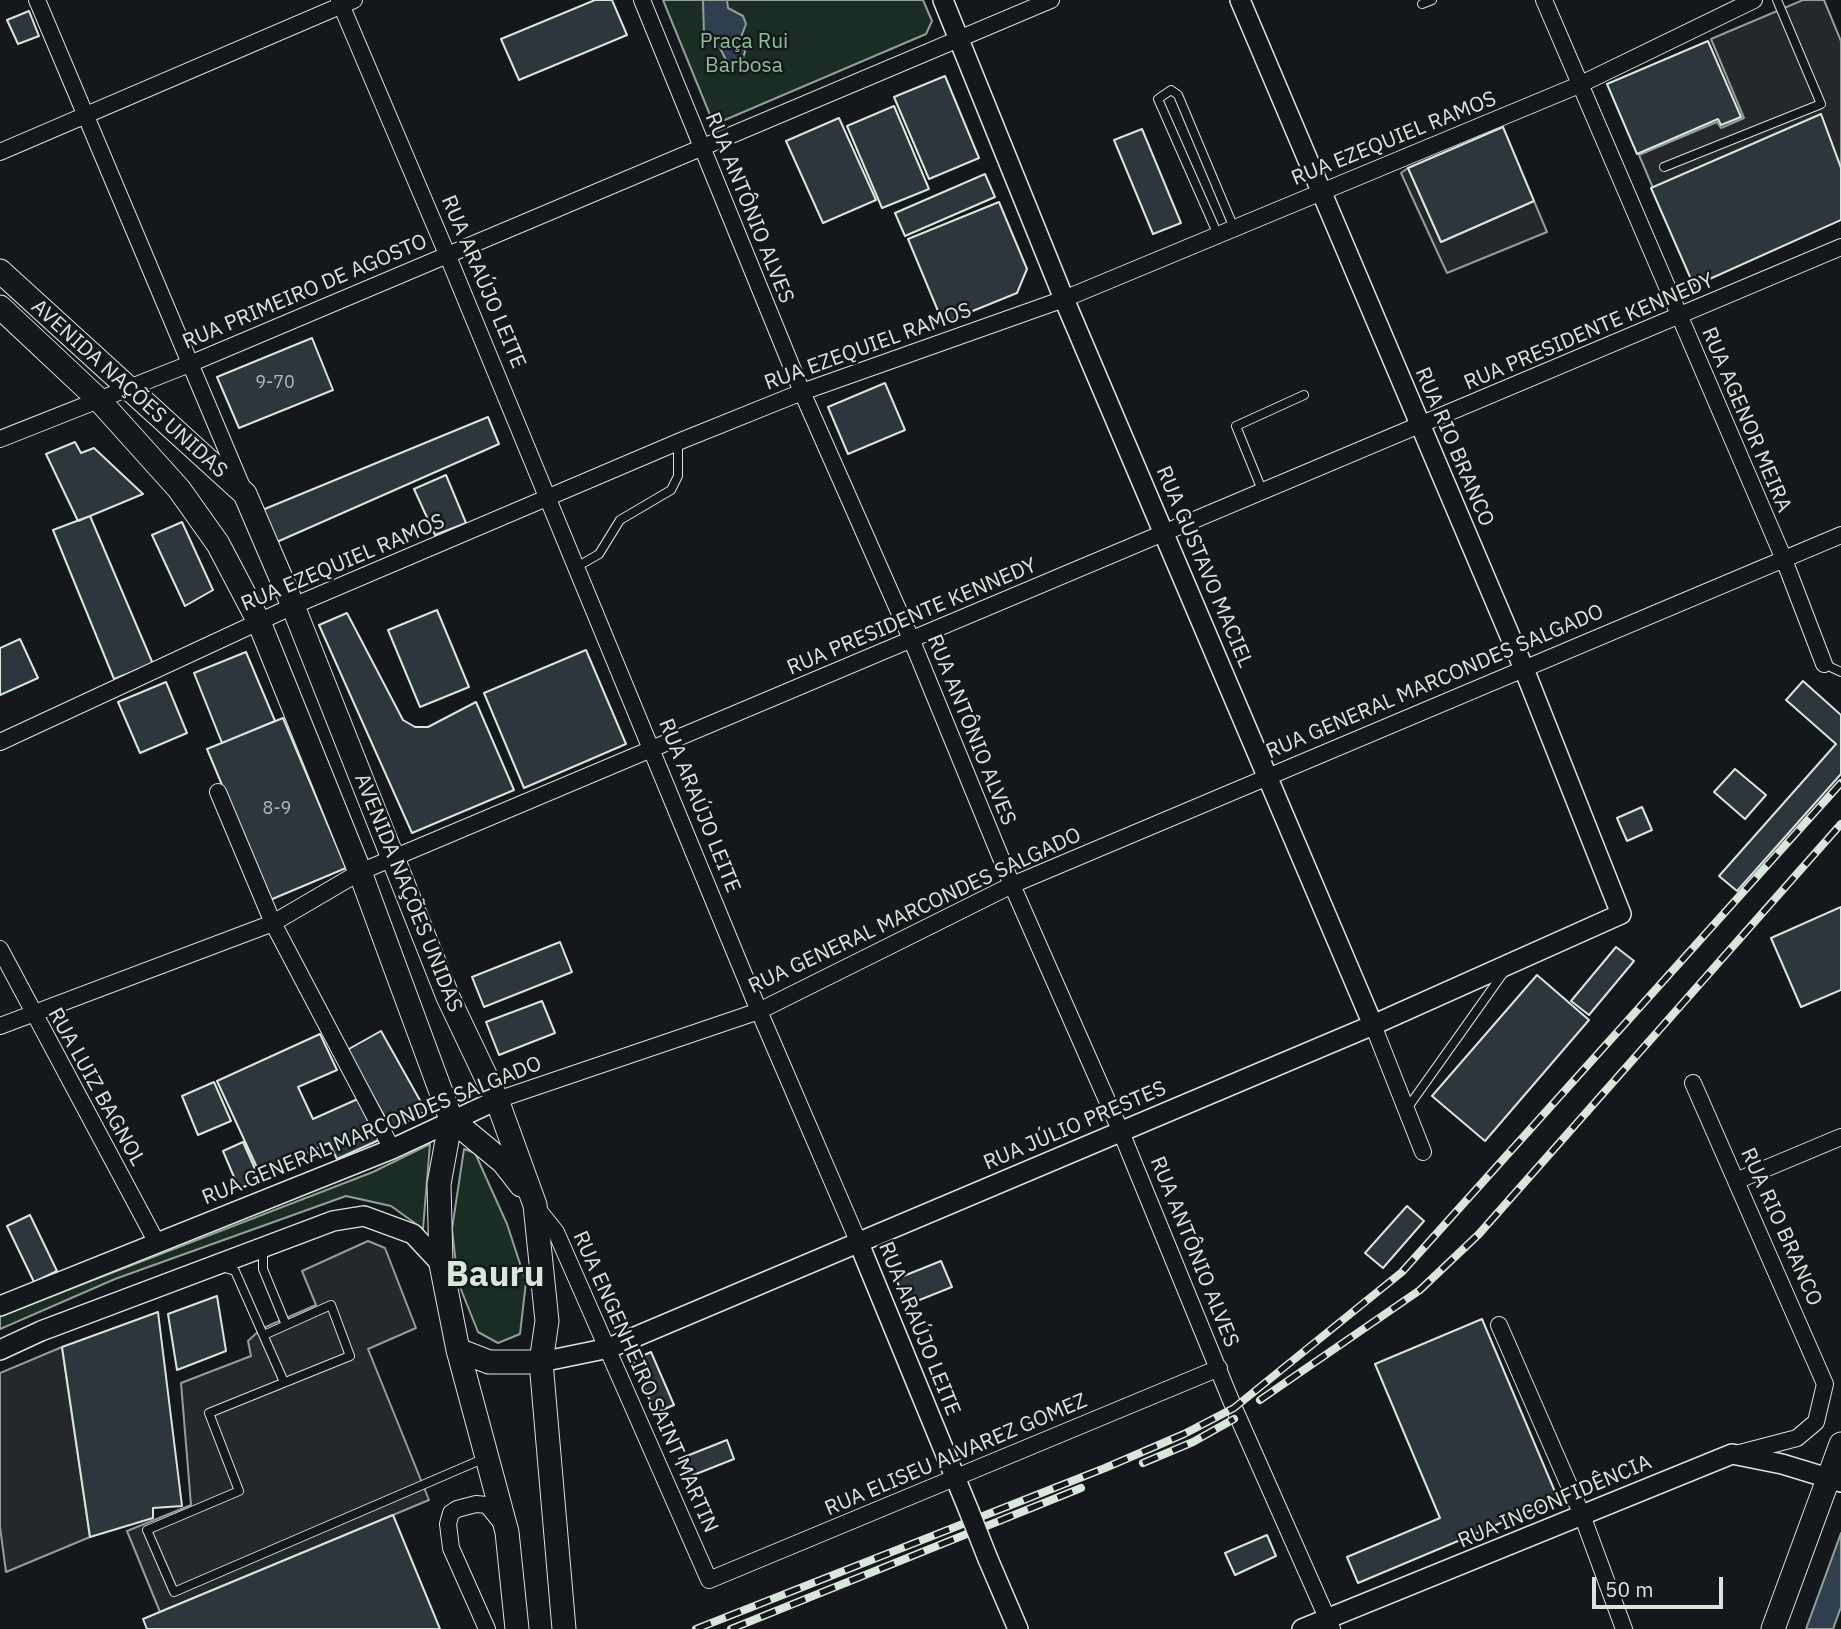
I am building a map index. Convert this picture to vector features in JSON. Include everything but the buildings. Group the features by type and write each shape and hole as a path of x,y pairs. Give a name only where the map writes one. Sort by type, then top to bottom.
{"main road":[{"name":"AVENIDA NAÇÕES UNIDAS","path":"0,271 245,494 293,606 448,997 497,1100 535,1205 547,1321 541,1362 564,1629"},
{"name":"AVENIDA NAÇÕES UNIDAS","path":"0,307 98,399 179,489 218,544 259,622 360,872 451,1119"},
{"path":"517,1629 507,1532 458,1350 441,1264 439,1184 451,1119 503,1162 535,1205"},
{"path":"458,1350 489,1362 541,1362"},
{"path":"1773,1629 1835,1479 1841,1444"}],"street":[{"path":"37,0 245,494"},
{"name":"RUA ANTÔNIO ALVES","path":"642,0 803,392 912,641 1012,885 1121,1132 1330,1624"},
{"name":"RUA GUSTAVO MACIEL","path":"943,0 1063,299 1269,778 1373,1025 1423,1152"},
{"name":"RUA PRIMEIRO DE AGOSTO","path":"0,439 192,363 1051,0"},
{"name":"RUA RIO BRANCO","path":"1240,0 1524,669 1621,914"},
{"name":"RUA AGENOR MEIRA","path":"1544,0 1783,557 1824,664"},
{"name":"RUA EZEQUIEL RAMOS","path":"0,742 293,606 678,442 803,392 1063,299 1579,85 1754,0"},
{"path":"0,152 345,2"},
{"name":"RUA ARAÚJO LEITE","path":"345,2 758,1011 858,1241 1018,1629"},
{"name":"RUA PRESIDENTE KENNEDY","path":"0,1026 273,923 360,872 1841,247"},
{"name":"RUA GENERAL MARCONDES SALGADO","path":"0,1306 392,1149 451,1119 497,1100 758,1011 1012,885 1269,778 1783,557 1841,535"},
{"path":"218,792 273,923 392,1149"},
{"name":"RUA JÚLIO PRESTES","path":"541,1362 609,1348 1373,1025 1621,914"},
{"name":"RUA LUIZ BAGNOL","path":"0,950 157,1243"},
{"name":"RUA RIO BRANCO","path":"1693,1083 1736,1181 1833,1383 1816,1422 1797,1438 1732,1454"},
{"path":"1736,1181 1841,1137"},
{"name":"RUA ENGENHEIRO SAINT MARTIN","path":"535,1205 555,1232 609,1348 709,1580"},
{"path":"0,1350 333,1221 364,1216 413,1234 441,1264"},
{"path":"1499,1325 1582,1515 1624,1629"},
{"name":"RUA ELISEU ALVAREZ GOMEZ","path":"709,1580 956,1480 1219,1368"},
{"path":"1732,1454 1835,1479"},
{"name":"RUA INCONFIDÊNCIA","path":"1302,1629 1330,1624 1582,1515 1732,1454"},
{"path":"477,1629 445,1544 444,1520 447,1510 457,1502 497,1490"},
{"path":"487,1629 451,1548 451,1513 476,1504 487,1505 507,1532"}],"lane":[{"path":"1422,4 1432,0"},
{"path":"1664,167 1821,104 1777,0"},
{"path":"1218,235 1158,99 1171,90 1178,95 1234,228"},
{"path":"1262,491 1236,426 1304,395"},
{"path":"575,568 599,554 620,520 671,490 678,476 678,442"},
{"path":"1824,664 1841,672"},
{"path":"1406,1110 1508,966"},
{"path":"263,1247 263,1269 286,1325"},
{"path":"216,1265 234,1271 284,1382"},
{"path":"264,1335 331,1305 350,1356 208,1413 239,1491 147,1530 174,1592 488,1456"}],"green space":[{"name":"Praça Rui Barbosa","path":"663,0 923,0 932,21 926,34 720,122 710,115"},
{"path":"430,1144 423,1229 391,1206 346,1196 115,1279 0,1329 0,1316 373,1172"},
{"path":"464,1149 475,1153 507,1224 526,1282 520,1334 498,1343 478,1332 458,1282 452,1229"}],"shaded area":[{"path":"1803,0 1824,0 1841,41 1841,168 1822,117 1653,188 1639,155 1717,122 1721,128 1744,118 1711,39"},
{"path":"1408,168 1441,242 1534,201 1547,232 1447,273 1401,173"},
{"path":"368,1241 385,1248 416,1328 368,1349 429,1500 160,1612 127,1531 191,1505 181,1383 251,1356 248,1341 261,1329 316,1305 302,1271"},
{"path":"62,1347 90,1537 6,1572 0,1527 0,1373"}],"water":[{"path":"703,0 727,0 728,8 743,16 746,24 741,37 745,52 743,58 727,62 719,46 704,35"},
{"path":"1841,1533 1841,1607 1833,1629 1806,1629"}],"railway":[{"path":"696,1629 1105,1468 1184,1434 1234,1408 1402,1272 1841,783"},
{"path":"1260,1400 1420,1290 1479,1234 1841,824"},
{"path":"1143,1463 1193,1442 1234,1419"},
{"path":"731,1629 1081,1488"}],"district":[{"name":"Bauru","path":"495,1276"}]}
